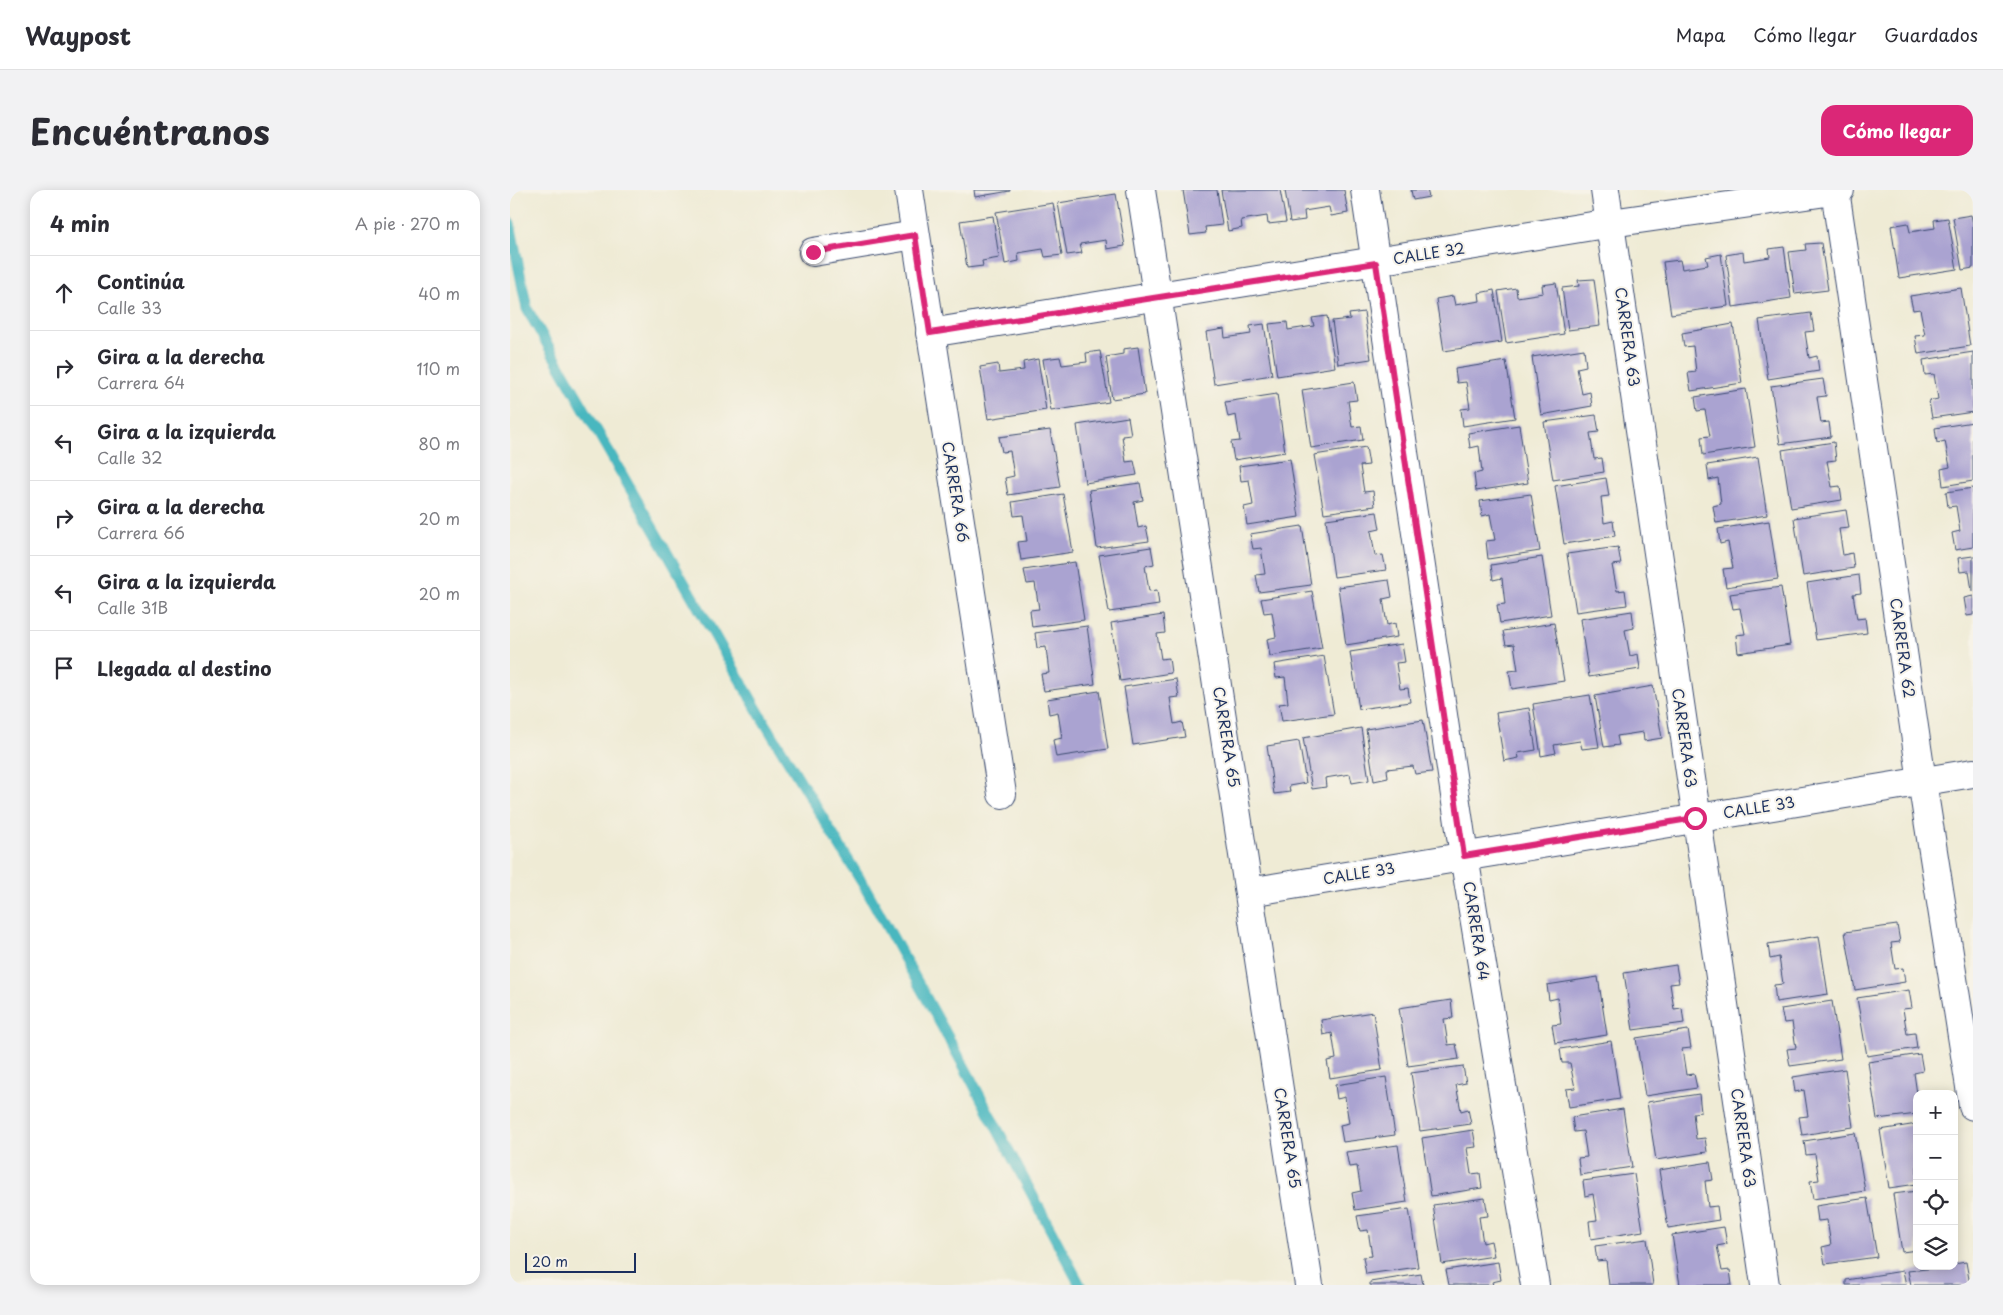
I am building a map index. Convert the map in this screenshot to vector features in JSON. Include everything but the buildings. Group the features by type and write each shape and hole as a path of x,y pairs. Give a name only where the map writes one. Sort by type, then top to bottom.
{"street":[{"name":"CARRERA 66","path":"908,190 1002,794"},
{"name":"CARRERA 65","path":"1141,190 1159,295 1309,1285"},
{"name":"CARRERA 64","path":"1365,190 1464,856 1535,1285"},
{"name":"CARRERA 63","path":"1606,190 1695,818 1765,1285"},
{"name":"CALLE 32","path":"930,333 1159,295 1376,263 1611,223 1836,190"},
{"name":"CARRERA 62","path":"1836,190 1922,781 1973,1106"},
{"path":"813,252 915,235"},
{"name":"CALLE 33","path":"1249,892 1973,773"}],"waterway":[{"path":"510,223 527,309 762,718 866,889 965,1068 1080,1285"}],"route":[{"path":"813,252 915,235 930,333 1159,295 1376,263 1464,856 1695,818"}]}
